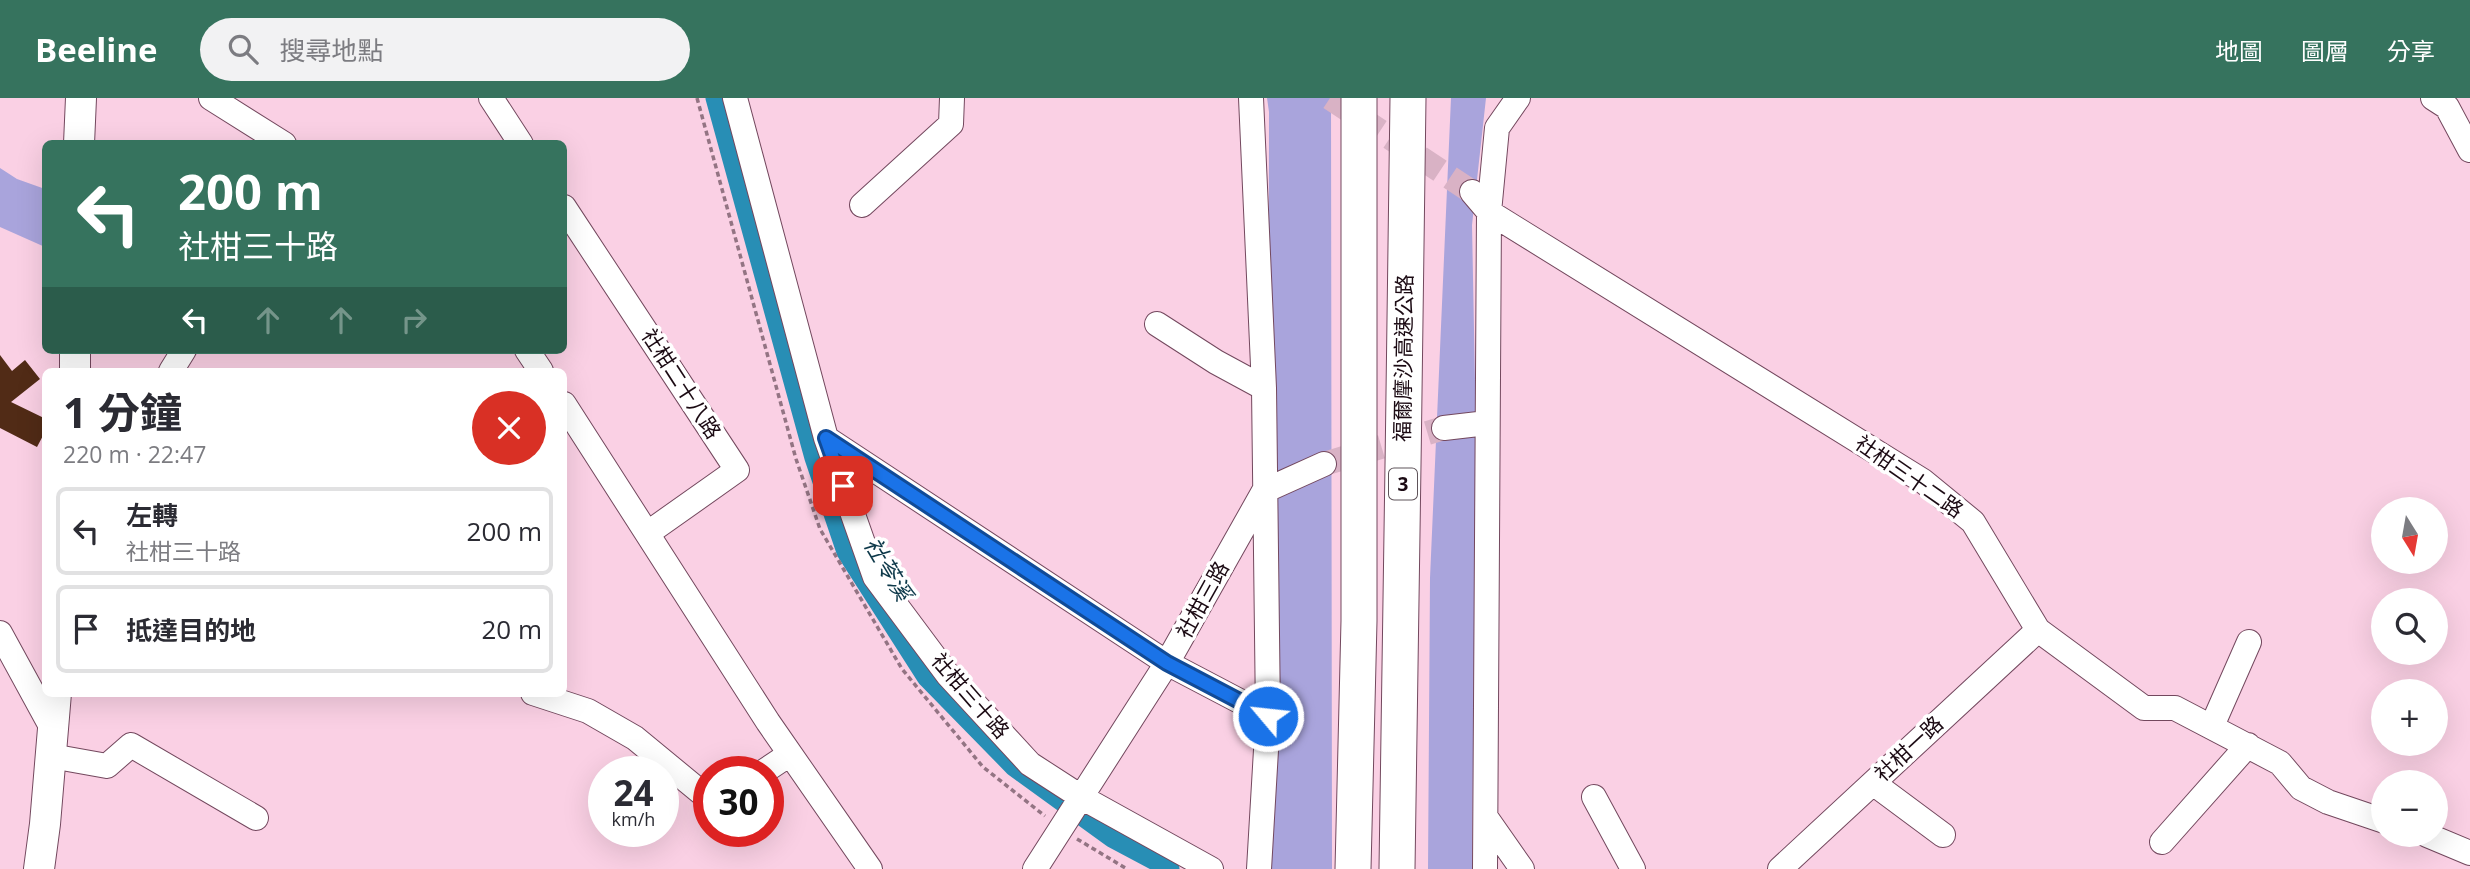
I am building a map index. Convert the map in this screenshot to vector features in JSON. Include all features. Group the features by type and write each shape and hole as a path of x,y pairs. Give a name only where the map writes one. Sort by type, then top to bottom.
{"highway":[{"path":"1337,98 1359,556"},
{"name":"福爾摩沙高速公路","path":"1353,869 1359,556 1359,98"},
{"name":"福爾摩沙高速公路","path":"1397,869 1408,98"},
{"path":"1402,406 1425,98"}],"main road":[{"path":"79,140 81,98"},
{"path":"39,869 56,697"}],"street":[{"path":"211,98 278,140"},
{"path":"491,98 519,140"},
{"name":"社柑三十路","path":"735,98 826,438 875,577 948,675 1030,764 1081,797 1211,869"},
{"path":"862,205 951,124 952,98"},
{"path":"1251,98 1264,388 1268,716 1259,869"},
{"path":"1485,869 1489,212 1497,128 1518,98"},
{"path":"2433,98 2447,107 2470,150"},
{"name":"社柑三十二路","path":"1472,192 1489,212 1923,481 1973,522 2038,630 2144,708 2175,708 2280,763 2301,788 2328,802 2371,817"},
{"name":"社柑二十八路","path":"567,212 737,470 648,533"},
{"path":"1157,324 1216,362 1264,388"},
{"path":"567,409 790,754 870,869"},
{"path":"1444,428 1487,423"},
{"path":"826,438 1167,663 1268,716"},
{"path":"1264,491 1324,464"},
{"name":"社柑三路","path":"1060,829 1167,663 1264,491"},
{"name":"社柑一路","path":"1780,869 2038,630"},
{"path":"0,633 52,743 107,766 131,745 257,818"},
{"path":"2212,726 2249,642"},
{"path":"546,697 588,710 635,738 693,786"},
{"path":"2162,842 2248,745"},
{"path":"784,758 790,754"},
{"path":"1873,783 1943,835"},
{"path":"1594,797 1633,869"},
{"path":"1487,819 1522,869"},
{"path":"1035,869 1060,829"},
{"path":"2448,844 2470,853"}],"path":[{"path":"1060,829 1127,869"}],"shaded area":[{"path":"1267,98 1331,98 1332,869 1268,869"},
{"path":"1451,98 1486,98 1472,225 1476,433 1472,869 1428,869 1430,578"},
{"path":"0,168 17,179 42,188 42,246 0,227"}],"building":[{"path":"0,355 12,371 25,360 40,379 11,402 42,417 42,438 37,447 0,428"}],"waterway":[{"name":"社苓溪","path":"715,98 814,458 846,552 926,677 1014,767 1112,838 1170,869"}],"tunnel":[{"path":"1330,98 1472,192"},
{"path":"1324,464 1444,428"}],"route":[{"path":"843,486 826,438 1167,663 1268,716"}]}
